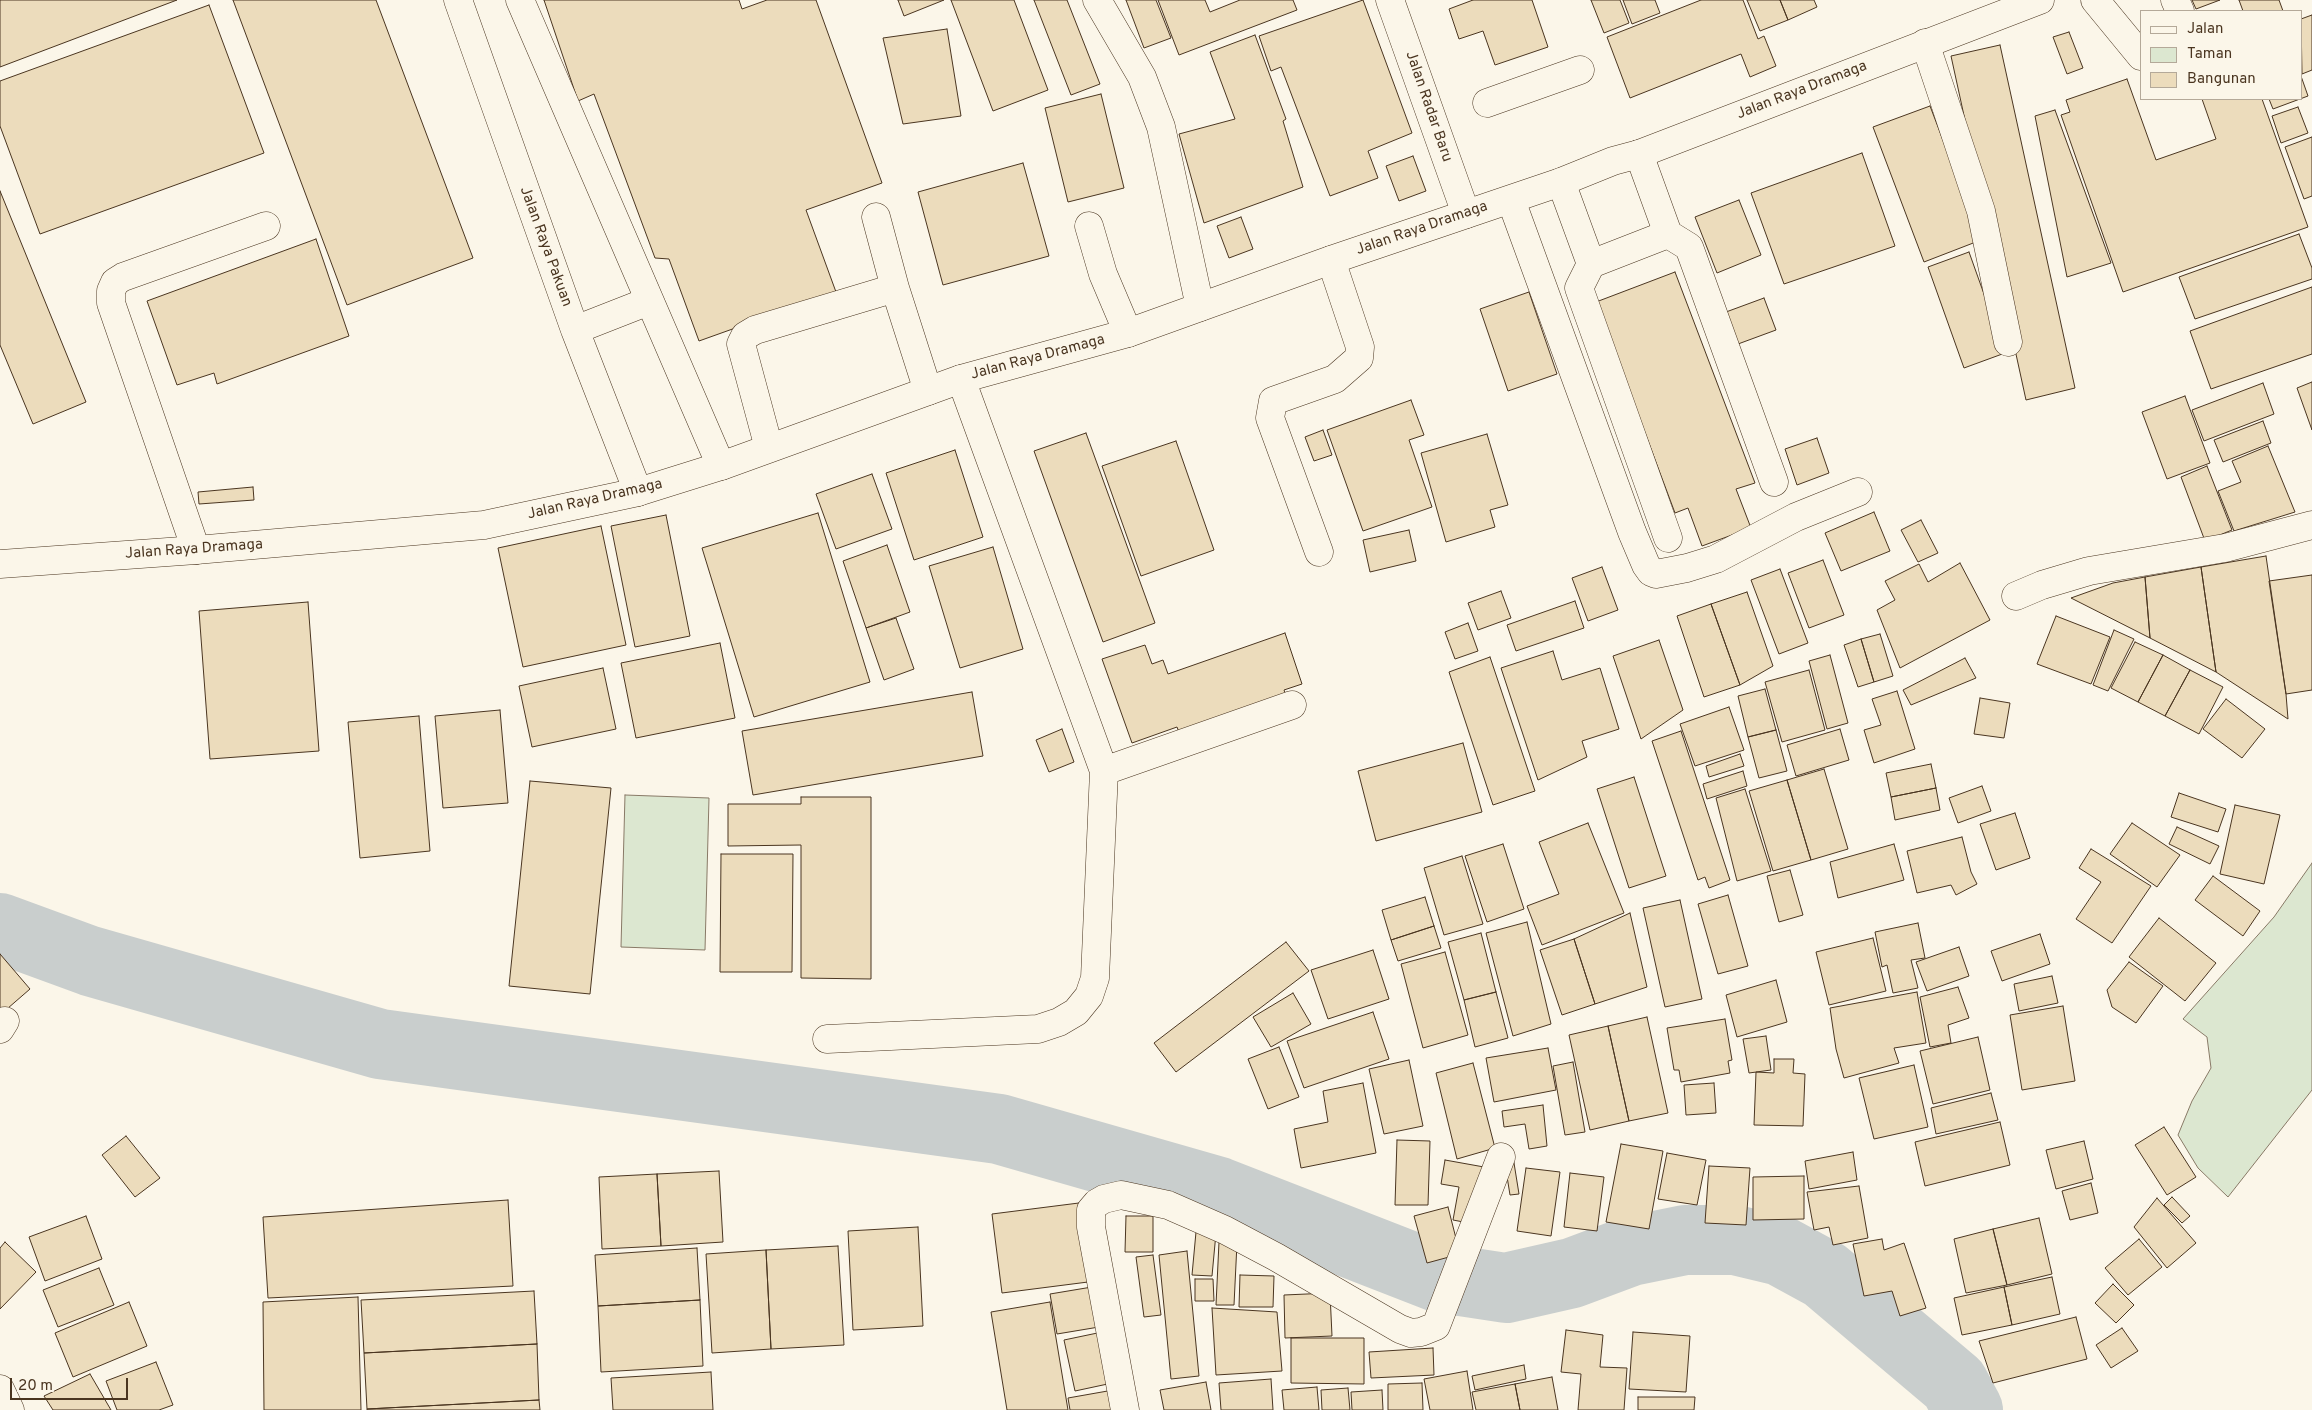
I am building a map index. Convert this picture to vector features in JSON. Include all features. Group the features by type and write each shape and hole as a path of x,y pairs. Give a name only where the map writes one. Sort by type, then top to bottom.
{"main road":[{"name":"Jalan Raya Pakuan","path":"458,0 575,330 638,492"},
{"path":"520,0 721,466"},
{"path":"1097,0 1142,77 1161,127 1200,307"},
{"name":"Jalan Radar Baru","path":"1390,0 1466,214"},
{"name":"Jalan Raya Dramaga","path":"0,564 196,550 484,524 638,492 721,466 961,379 1128,333 1331,260 1510,200 1613,161 1639,154 2040,0"},
{"path":"2095,0 2140,55"},
{"path":"1925,43 1981,211 2008,342"},
{"path":"1486,103 1580,70"},
{"path":"1639,154 1668,234 1689,247 1774,482"},
{"path":"1561,182 1591,264"},
{"path":"1510,200 1632,532 1646,565 1652,572 1656,574 1687,568 1716,559 1796,517 1858,492"},
{"path":"876,217 895,288 928,391"},
{"path":"196,550 111,303 111,292 115,282 123,277 266,226"},
{"path":"1089,226 1103,274 1128,333"},
{"path":"1668,234 1591,264 1579,288 1668,538"},
{"path":"1319,552 1270,418 1273,401 1335,379 1359,358 1360,347 1331,260"},
{"path":"769,448 741,344 745,336 755,330 895,288"},
{"path":"575,330 649,300"},
{"path":"827,1038 1038,1029 1059,1022 1076,1012 1090,996 1095,978 1104,771 961,379"},
{"path":"2016,596 2042,585 2089,571 2225,548 2312,525"},
{"path":"1104,771 1292,705"},
{"path":"1125,1410 1091,1227 1092,1210 1097,1203 1104,1199 1121,1195 1168,1205 1225,1230 1276,1257 1400,1329 1411,1333 1421,1332 1436,1326 1501,1157"},
{"path":"0,1389 10,1410"}],"green space":[{"path":"625,795 709,798 705,950 621,947"},
{"path":"2312,863 2312,1090 2228,1197 2198,1168 2178,1135 2192,1101 2211,1068 2207,1037 2183,1019 2274,917"}],"building":[{"path":"0,0 177,0 0,67"},
{"path":"233,0 376,0 473,258 347,305"},
{"path":"544,0 739,0 742,9 767,0 816,0 882,183 806,210 836,292 699,341 669,259 655,258 594,94 578,101"},
{"path":"898,0 944,0 904,16"},
{"path":"951,0 1014,0 1048,90 993,111"},
{"path":"1034,0 1067,0 1100,84 1071,95"},
{"path":"1126,0 1156,0 1171,38 1144,48"},
{"path":"1158,0 1205,0 1210,12 1240,0 1293,0 1297,10 1179,55"},
{"path":"1363,0 1412,133 1368,151 1378,178 1330,196 1281,67 1271,71 1259,36"},
{"path":"1473,0 1532,0 1548,47 1495,65 1483,31 1459,39 1449,9"},
{"path":"1591,0 1620,0 1629,23 1604,33"},
{"path":"1623,0 1655,0 1660,13 1632,24"},
{"path":"1701,0 1743,0 1758,39 1764,36 1776,66 1750,77 1741,54 1630,98 1607,37"},
{"path":"1747,0 1780,0 1788,20 1760,31"},
{"path":"1780,0 1814,0 1817,7 1788,20"},
{"path":"2192,0 2220,0 2196,9"},
{"path":"2239,0 2279,0 2283,10 2243,10"},
{"path":"209,5 264,153 40,234 0,126 0,81"},
{"path":"2312,15 2312,70 2302,74 2302,19"},
{"path":"947,29 961,116 903,124 883,38"},
{"path":"2069,32 2083,68 2067,74 2053,37"},
{"path":"1255,35 1286,119 1283,121 1303,187 1204,223 1179,134 1235,119 1210,52"},
{"path":"2000,45 2075,388 2026,400 1951,56"},
{"path":"2127,79 2156,160 2216,139 2202,100 2262,100 2308,227 2123,292 2061,115 2070,112 2066,100"},
{"path":"2302,79 2308,96 2302,99"},
{"path":"1101,94 1124,188 1068,202 1045,108"},
{"path":"2269,100 2297,100 2273,109"},
{"path":"1930,106 1981,240 1924,262 1873,127"},
{"path":"2298,107 2308,133 2281,143 2272,116"},
{"path":"2055,110 2111,263 2067,277 2035,116"},
{"path":"2312,137 2312,196 2304,199 2285,147"},
{"path":"1862,153 1895,246 1784,284 1751,193"},
{"path":"1413,156 1426,191 1399,201 1386,166"},
{"path":"1023,163 1049,256 943,285 918,192"},
{"path":"0,191 86,402 33,424 0,345"},
{"path":"1739,200 1761,255 1717,273 1695,217"},
{"path":"1241,217 1253,249 1229,258 1217,226"},
{"path":"2299,234 2312,268 2312,279 2195,319 2179,277"},
{"path":"316,239 349,336 217,384 214,373 177,385 147,301"},
{"path":"1969,252 2005,353 1964,368 1928,267"},
{"path":"1675,272 1755,483 1736,489 1751,528 1702,546 1688,508 1675,513 1596,302"},
{"path":"2312,287 2312,354 2211,389 2190,331"},
{"path":"1529,292 1557,374 1508,391 1480,309"},
{"path":"1764,298 1776,330 1738,344 1726,312"},
{"path":"2312,382 2312,430 2297,388"},
{"path":"2263,383 2274,414 2204,441 2192,410"},
{"path":"2185,396 2210,463 2167,479 2142,412"},
{"path":"1411,400 1424,435 1409,440 1432,507 1363,531 1327,430"},
{"path":"2263,421 2271,443 2223,462 2214,440"},
{"path":"1323,430 1332,455 1314,461 1305,437"},
{"path":"1086,433 1155,623 1103,642 1034,451"},
{"path":"1487,434 1508,505 1490,510 1495,527 1446,542 1421,453"},
{"path":"1817,438 1829,473 1797,485 1785,449"},
{"path":"1176,441 1214,550 1141,576 1102,466"},
{"path":"2268,446 2295,512 2234,531 2218,491 2241,482 2232,461"},
{"path":"955,450 983,537 914,560 886,473"},
{"path":"2207,466 2232,530 2205,541 2181,477"},
{"path":"872,474 892,529 836,549 816,494"},
{"path":"253,487 254,500 199,504 198,492"},
{"path":"1874,512 1890,551 1841,571 1825,533"},
{"path":"818,513 870,682 754,717 702,548"},
{"path":"666,515 690,636 635,647 611,526"},
{"path":"1921,520 1938,553 1918,562 1901,530"},
{"path":"601,526 626,645 523,667 498,548"},
{"path":"1409,530 1416,561 1370,572 1363,540"},
{"path":"887,545 910,612 866,628 843,561"},
{"path":"993,547 1023,649 960,668 929,566"},
{"path":"2266,556 2288,719 2216,672 2201,567"},
{"path":"1823,560 1844,615 1809,628 1788,573"},
{"path":"1960,563 1990,620 1900,668 1877,610 1895,600 1885,581 1919,564 1928,582"},
{"path":"1602,567 1618,610 1588,621 1572,578"},
{"path":"2201,567 2216,672 2150,638 2145,577"},
{"path":"1780,569 1808,643 1779,654 1751,580"},
{"path":"2312,575 2312,690 2286,694 2269,581"},
{"path":"2145,577 2150,638 2071,598 2113,583"},
{"path":"1501,591 1511,618 1478,630 1468,603"},
{"path":"1747,592 1773,666 1740,685 1711,604"},
{"path":"1575,601 1584,628 1516,651 1507,625"},
{"path":"308,602 319,751 210,759 199,611"},
{"path":"1711,604 1740,685 1704,697 1677,616"},
{"path":"2056,616 2110,637 2091,684 2037,664"},
{"path":"896,618 914,669 884,680 866,628"},
{"path":"1468,623 1478,651 1455,659 1445,632"},
{"path":"2114,630 2134,639 2108,691 2093,685"},
{"path":"1285,633 1302,684 1284,690 1290,706 1183,743 1177,727 1132,743 1102,659 1145,645 1152,664 1163,660 1168,674"},
{"path":"1880,634 1893,676 1874,682 1861,639"},
{"path":"1861,639 1874,682 1858,687 1844,645"},
{"path":"1659,640 1683,710 1641,739 1613,656"},
{"path":"2135,642 2163,655 2138,702 2111,688"},
{"path":"720,643 735,718 636,738 621,663"},
{"path":"1553,651 1562,680 1600,668 1619,729 1582,741 1587,757 1538,780 1501,668"},
{"path":"1830,655 1848,723 1827,729 1809,661"},
{"path":"2163,655 2190,670 2165,716 2138,702"},
{"path":"1490,657 1535,791 1493,805 1449,672"},
{"path":"1965,658 1976,678 1911,705 1903,690"},
{"path":"603,668 616,729 532,747 519,686"},
{"path":"1809,670 1825,730 1782,742 1765,682"},
{"path":"2190,670 2223,687 2199,734 2165,716"},
{"path":"1765,689 1776,730 1748,737 1738,696"},
{"path":"1897,691 1915,749 1874,763 1864,730 1881,725 1872,699"},
{"path":"972,692 983,756 753,795 742,731"},
{"path":"1980,698 2010,703 2004,738 1974,734"},
{"path":"2226,699 2265,729 2242,758 2203,729"},
{"path":"1729,707 1744,750 1695,766 1680,724"},
{"path":"500,710 508,803 443,808 435,716"},
{"path":"419,716 430,851 360,858 348,722"},
{"path":"1062,729 1074,762 1049,772 1036,740"},
{"path":"1840,729 1849,760 1796,776 1787,745"},
{"path":"1776,730 1787,771 1759,778 1748,737"},
{"path":"1681,731 1730,880 1709,888 1705,877 1698,880 1652,741"},
{"path":"1463,743 1482,812 1376,841 1358,771"},
{"path":"1740,754 1744,766 1709,777 1706,766"},
{"path":"1931,764 1936,788 1891,797 1886,773"},
{"path":"1824,769 1848,849 1811,860 1787,780"},
{"path":"1743,771 1747,786 1707,799 1703,784"},
{"path":"1634,777 1666,876 1629,888 1597,789"},
{"path":"1787,780 1811,860 1773,871 1749,791"},
{"path":"530,781 611,788 590,994 509,986"},
{"path":"1982,786 1991,811 1958,823 1949,798"},
{"path":"1936,788 1940,810 1895,820 1891,797"},
{"path":"1745,789 1771,871 1737,881 1716,798"},
{"path":"2179,793 2226,809 2218,832 2171,817"},
{"path":"801,797 871,797 871,979 801,978 801,845 728,846 728,804 801,804"},
{"path":"2235,805 2280,815 2264,884 2220,874"},
{"path":"2015,813 2030,858 1996,870 1980,824"},
{"path":"1588,823 1624,913 1542,945 1527,906 1559,894 1539,842"},
{"path":"2132,823 2180,855 2157,887 2110,854"},
{"path":"2177,827 2219,846 2210,864 2169,844"},
{"path":"1962,837 1971,872 1977,884 1956,895 1951,885 1917,893 1907,851"},
{"path":"1503,844 1524,909 1487,922 1465,856"},
{"path":"1894,844 1904,880 1838,898 1830,862"},
{"path":"2091,849 2151,886 2112,943 2076,919 2101,882 2079,868"},
{"path":"721,854 793,854 792,972 720,972"},
{"path":"1462,856 1483,924 1444,935 1424,868"},
{"path":"1790,870 1803,915 1779,922 1767,876"},
{"path":"2213,876 2260,911 2243,936 2195,900"},
{"path":"1728,895 1748,966 1718,974 1698,904"},
{"path":"1425,897 1434,926 1391,940 1382,910"},
{"path":"1680,900 1702,999 1665,1007 1643,908"},
{"path":"1630,913 1647,987 1595,1004 1574,939"},
{"path":"2159,918 2216,963 2185,1001 2129,957"},
{"path":"1527,922 1551,1024 1513,1036 1486,933"},
{"path":"1918,923 1925,958 1911,960 1918,988 1893,993 1887,965 1882,967 1875,932"},
{"path":"1434,926 1441,948 1398,961 1391,940"},
{"path":"1481,933 1496,992 1464,1000 1448,942"},
{"path":"2040,934 2050,964 2002,981 1991,951"},
{"path":"1873,938 1886,991 1829,1005 1816,952"},
{"path":"1574,939 1595,1004 1562,1015 1540,950"},
{"path":"1286,942 1309,971 1176,1072 1154,1043"},
{"path":"1959,947 1969,976 1927,991 1916,962"},
{"path":"1373,950 1389,999 1328,1019 1311,970"},
{"path":"1445,952 1468,1035 1423,1048 1401,964"},
{"path":"0,954 30,989 0,1015"},
{"path":"2129,962 2163,986 2136,1023 2112,1007 2107,990"},
{"path":"2052,976 2058,1003 2019,1011 2014,984"},
{"path":"1776,980 1787,1022 1737,1037 1726,995"},
{"path":"1958,987 1969,1018 1948,1025 1951,1043 1930,1047 1920,997"},
{"path":"1496,992 1508,1038 1475,1047 1464,1000"},
{"path":"1917,992 1926,1043 1894,1048 1899,1063 1844,1078 1836,1049 1830,1008"},
{"path":"1293,993 1311,1024 1271,1047 1253,1017"},
{"path":"2063,1006 2075,1081 2022,1090 2010,1015"},
{"path":"1373,1012 1389,1059 1304,1088 1287,1041"},
{"path":"1647,1017 1668,1113 1629,1121 1608,1026"},
{"path":"1725,1019 1732,1060 1728,1061 1730,1073 1681,1082 1679,1070 1674,1070 1667,1028"},
{"path":"1608,1026 1629,1121 1590,1130 1569,1035"},
{"path":"1766,1036 1771,1070 1749,1073 1743,1039"},
{"path":"1978,1037 1990,1090 1933,1104 1920,1051"},
{"path":"1279,1047 1299,1097 1268,1109 1248,1059"},
{"path":"1548,1048 1556,1090 1494,1102 1486,1058"},
{"path":"1774,1059 1794,1059 1793,1073 1805,1074 1803,1126 1754,1125 1756,1072 1774,1073"},
{"path":"1409,1060 1423,1126 1384,1134 1369,1069"},
{"path":"1573,1062 1585,1132 1565,1135 1553,1066"},
{"path":"1473,1063 1495,1148 1457,1159 1436,1073"},
{"path":"1914,1065 1928,1127 1874,1139 1859,1078"},
{"path":"1363,1083 1376,1153 1301,1168 1294,1129 1328,1122 1323,1091"},
{"path":"1714,1083 1716,1113 1686,1115 1684,1085"},
{"path":"1991,1093 1998,1120 1936,1134 1931,1108"},
{"path":"1543,1105 1547,1146 1529,1149 1525,1124 1504,1127 1502,1111"},
{"path":"2000,1122 2010,1165 1925,1186 1915,1142"},
{"path":"2164,1127 2196,1177 2167,1195 2135,1145"},
{"path":"126,1136 160,1178 135,1197 102,1155"},
{"path":"1397,1140 1430,1141 1428,1205 1395,1205"},
{"path":"2084,1141 2093,1179 2056,1189 2046,1150"},
{"path":"1621,1144 1663,1151 1649,1229 1606,1222"},
{"path":"1853,1152 1857,1180 1809,1189 1805,1161"},
{"path":"1667,1153 1706,1160 1697,1205 1658,1199"},
{"path":"1445,1160 1484,1167 1474,1224 1453,1220 1459,1187 1441,1184"},
{"path":"1514,1163 1519,1194 1510,1195 1505,1164"},
{"path":"1709,1166 1750,1168 1746,1225 1705,1223"},
{"path":"1526,1168 1560,1172 1551,1236 1517,1231"},
{"path":"719,1171 723,1242 661,1246 657,1174"},
{"path":"1570,1173 1604,1177 1597,1231 1564,1227"},
{"path":"657,1174 661,1246 602,1249 599,1177"},
{"path":"1804,1176 1804,1219 1753,1220 1753,1177"},
{"path":"2091,1183 2098,1213 2070,1220 2062,1191"},
{"path":"1859,1186 1868,1238 1833,1245 1829,1227 1814,1230 1807,1192"},
{"path":"2172,1197 2190,1216 2182,1223 2164,1205"},
{"path":"2157,1198 2196,1243 2167,1268 2134,1227"},
{"path":"508,1200 513,1286 268,1298 263,1217"},
{"path":"1079,1203 1088,1282 1002,1293 992,1214"},
{"path":"1448,1207 1460,1254 1427,1263 1414,1216"},
{"path":"86,1216 102,1259 45,1281 29,1237"},
{"path":"1126,1216 1153,1216 1153,1252 1125,1252"},
{"path":"2039,1218 2052,1274 2007,1285 1993,1229"},
{"path":"918,1227 923,1326 853,1330 848,1231"},
{"path":"1993,1229 2007,1285 1966,1293 1954,1239"},
{"path":"1196,1232 1216,1233 1212,1276 1192,1275"},
{"path":"1882,1239 1884,1250 1904,1243 1926,1308 1900,1316 1892,1291 1864,1296 1853,1244"},
{"path":"2139,1239 2162,1267 2128,1295 2105,1268"},
{"path":"5,1242 36,1272 0,1309 0,1248"},
{"path":"1219,1242 1237,1243 1234,1305 1216,1305"},
{"path":"838,1246 844,1345 771,1349 766,1250"},
{"path":"697,1248 700,1300 598,1306 595,1255"},
{"path":"766,1250 771,1349 712,1353 706,1254"},
{"path":"1187,1251 1199,1376 1171,1379 1159,1255"},
{"path":"1153,1255 1161,1315 1144,1317 1136,1257"},
{"path":"99,1268 114,1305 58,1327 43,1290"},
{"path":"1240,1275 1274,1276 1273,1307 1239,1307"},
{"path":"2052,1277 2060,1314 2012,1325 2004,1287"},
{"path":"1195,1279 1213,1279 1214,1301 1195,1301"},
{"path":"2113,1284 2134,1305 2116,1323 2095,1303"},
{"path":"1098,1286 1105,1326 1057,1334 1050,1294"},
{"path":"2004,1287 2012,1325 1962,1335 1954,1298"},
{"path":"534,1291 537,1344 364,1353 361,1300"},
{"path":"1330,1293 1332,1336 1285,1338 1284,1295"},
{"path":"358,1297 361,1410 264,1410 263,1302"},
{"path":"700,1300 703,1366 601,1372 598,1306"},
{"path":"129,1302 147,1346 73,1377 55,1333"},
{"path":"1050,1302 1068,1410 1007,1410 991,1312"},
{"path":"1212,1308 1277,1312 1282,1371 1216,1375"},
{"path":"2076,1317 2087,1359 1993,1383 1979,1341"},
{"path":"2122,1328 2138,1351 2111,1368 2096,1345"},
{"path":"1566,1330 1603,1335 1600,1367 1627,1368 1624,1410 1578,1410 1581,1374 1561,1372"},
{"path":"1107,1331 1117,1382 1075,1391 1064,1340"},
{"path":"1633,1332 1690,1336 1686,1392 1629,1389"},
{"path":"1291,1338 1364,1338 1364,1384 1291,1383"},
{"path":"537,1344 539,1400 367,1409 364,1353"},
{"path":"1433,1348 1434,1375 1371,1378 1369,1352"},
{"path":"156,1362 173,1405 159,1410 117,1410 106,1381"},
{"path":"1524,1365 1526,1379 1475,1390 1472,1376"},
{"path":"1467,1371 1473,1410 1430,1410 1424,1379"},
{"path":"711,1372 713,1410 613,1410 611,1378"},
{"path":"90,1374 111,1410 53,1410 44,1396"},
{"path":"1552,1377 1558,1410 1520,1410 1515,1384"},
{"path":"1271,1379 1273,1410 1221,1410 1219,1383"},
{"path":"1206,1382 1211,1410 1164,1410 1160,1390"},
{"path":"1422,1383 1423,1410 1388,1410 1388,1384"},
{"path":"1515,1384 1520,1410 1476,1410 1472,1392"},
{"path":"1317,1387 1319,1410 1284,1410 1282,1390"},
{"path":"1348,1388 1350,1410 1322,1410 1321,1390"},
{"path":"1119,1389 1122,1410 1070,1410 1068,1398"},
{"path":"1382,1390 1383,1410 1352,1410 1351,1392"},
{"path":"1638,1397 1695,1397 1694,1410 1638,1410"},
{"path":"539,1400 540,1410 367,1410 367,1409"}],"waterway":[{"path":"0,928 90,961 380,1044 999,1129 1219,1192 1440,1278 1506,1288 1572,1273 1631,1251 1685,1240 1735,1240 1781,1251 1825,1275 1954,1384 1968,1410"}]}
